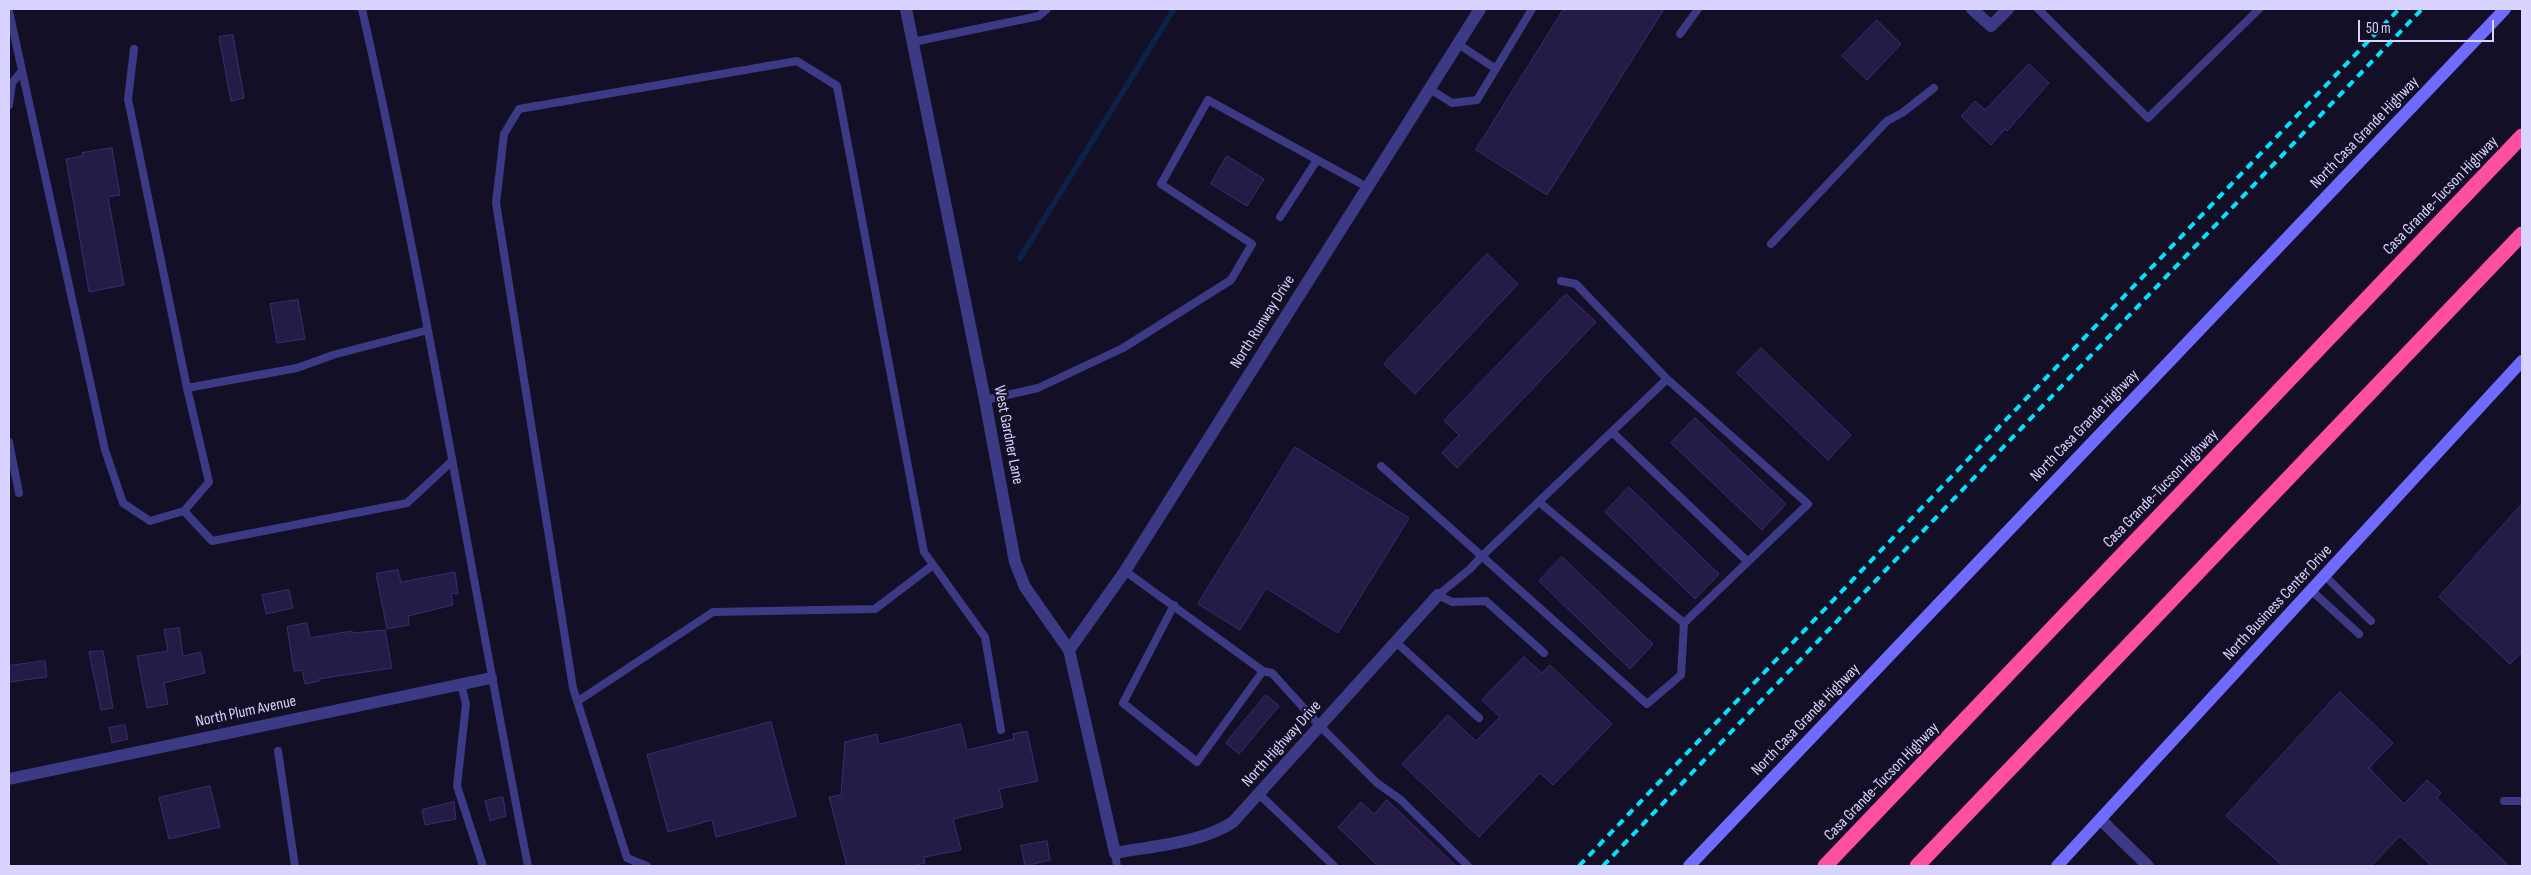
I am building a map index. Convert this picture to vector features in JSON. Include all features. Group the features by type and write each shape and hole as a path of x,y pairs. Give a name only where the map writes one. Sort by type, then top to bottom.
{"highway":[{"name":"Casa Grande-Tucson Highway","path":"1826,866 2522,135"},
{"path":"1917,866 2522,234"}],"main road":[{"name":"North Casa Grande Highway","path":"1689,866 2505,9"},
{"name":"North Business Center Drive","path":"2057,866 2521,365"}],"street":[{"name":"West Gardner Lane","path":"906,9 985,400 1015,562 1025,587 1069,650 1115,853"},
{"name":"North Runway Drive","path":"1069,650 1125,570 1480,9"},
{"path":"1972,9 1991,26 2008,9"},
{"name":"North Highway Drive","path":"1115,853 1219,832 1233,822 1438,595"},
{"name":"North Plum Avenue","path":"9,779 491,678"},
{"path":"2101,820 2148,866"}],"lane":[{"path":"362,9 428,330 491,678 528,866"},
{"path":"913,42 1039,16 1046,9"},
{"path":"1430,88 1452,103 1478,100 1532,9"},
{"path":"1680,34 1698,9"},
{"path":"2038,9 2148,118 2259,9"},
{"path":"9,11 105,450 123,503 150,521 184,511 209,482 187,388 128,99 134,49"},
{"path":"1458,44 1496,69"},
{"path":"647,866 627,858 573,688 496,203 504,134 519,108 797,61 837,86 924,552 985,637 1001,730"},
{"path":"9,105 12,83 21,72"},
{"path":"1770,244 1888,121 1902,113 1934,88"},
{"path":"985,400 1038,388 1115,352 1231,280 1252,244 1161,184 1208,100 1367,187"},
{"path":"1280,217 1317,160"},
{"path":"1381,466 1481,558 1647,704 1681,675 1684,623 1808,504 1667,379 1576,284 1561,282"},
{"path":"187,388 297,368 428,330"},
{"path":"1544,653 1486,601 1452,602 1438,595 1470,569 1667,379"},
{"path":"1612,432 1748,562"},
{"path":"9,442 19,493"},
{"path":"184,511 212,541 407,503 451,462"},
{"path":"1539,502 1684,623"},
{"path":"578,701 713,612 875,609 933,565"},
{"path":"1125,570 1263,671 1272,673 1320,726 1377,783 1401,800 1468,866"},
{"path":"2325,576 2371,621"},
{"path":"2312,591 2359,634"},
{"path":"1174,605 1123,703 1197,762 1263,671"},
{"path":"1396,642 1479,718"},
{"path":"461,684 466,704 457,786 483,866"},
{"path":"278,751 295,866"},
{"path":"1259,794 1334,866"},
{"path":"2504,801 2522,801"},
{"path":"1115,853 1117,866"}],"building":[{"path":"1564,9 1664,9 1547,195 1476,150"},
{"path":"1877,20 1901,44 1867,80 1842,56"},
{"path":"233,35 244,98 231,101 219,37"},
{"path":"2029,64 2049,83 2007,131 2005,129 1991,145 1961,116 1975,101 1985,110"},
{"path":"112,148 120,195 108,197 124,285 89,292 66,159 83,156 82,153"},
{"path":"1227,156 1264,179 1247,206 1211,184"},
{"path":"1487,254 1518,284 1415,394 1384,364"},
{"path":"1566,294 1596,322 1457,468 1442,453 1459,435 1444,421"},
{"path":"298,300 305,339 277,343 270,304"},
{"path":"1761,348 1851,435 1828,460 1737,373"},
{"path":"1695,418 1786,504 1762,530 1671,443"},
{"path":"1295,447 1409,518 1338,633 1266,588 1240,630 1198,604"},
{"path":"1629,487 1719,574 1695,599 1605,512"},
{"path":"2522,504 2522,652 2510,664 2439,597"},
{"path":"1562,557 1653,644 1630,669 1539,581"},
{"path":"398,570 401,582 455,572 458,594 451,593 453,605 408,616 409,625 387,629 376,574"},
{"path":"289,590 293,608 266,614 262,595"},
{"path":"307,623 310,638 352,631 353,633 385,630 392,668 318,679 319,681 305,684 302,670 294,671 287,627"},
{"path":"179,628 183,656 201,652 205,673 164,683 168,704 147,708 137,656 168,651 164,630"},
{"path":"103,651 113,708 101,710 89,652"},
{"path":"1524,657 1542,673 1550,665 1612,724 1553,785 1540,773 1479,837 1402,764 1448,715 1476,741 1500,717 1482,700"},
{"path":"45,661 47,677 9,682 9,666"},
{"path":"2340,692 2393,743 2369,768 2404,804 2427,780 2441,793 2437,798 2509,866 2432,866 2400,836 2371,866 2283,866 2226,816"},
{"path":"1266,695 1279,706 1239,754 1226,743"},
{"path":"771,722 796,816 716,837 712,820 668,832 647,755"},
{"path":"961,724 967,750 1014,739 1013,734 1027,731 1038,781 999,789 1003,807 953,819 961,850 924,857 925,863 911,866 847,866 829,797 841,795 845,742 877,734 879,744"},
{"path":"125,725 128,739 112,743 109,728"},
{"path":"210,786 220,827 169,839 159,798"},
{"path":"503,797 506,816 490,821 485,801"},
{"path":"1387,800 1456,866 1378,866 1338,827 1361,802 1374,814"},
{"path":"454,802 456,819 425,825 422,810"},
{"path":"1047,841 1050,860 1025,866 1021,846"}],"waterway":[{"path":"1020,258 1174,9"}],"railway":[{"path":"1579,866 2399,9"},
{"path":"1603,866 2422,9"}]}
